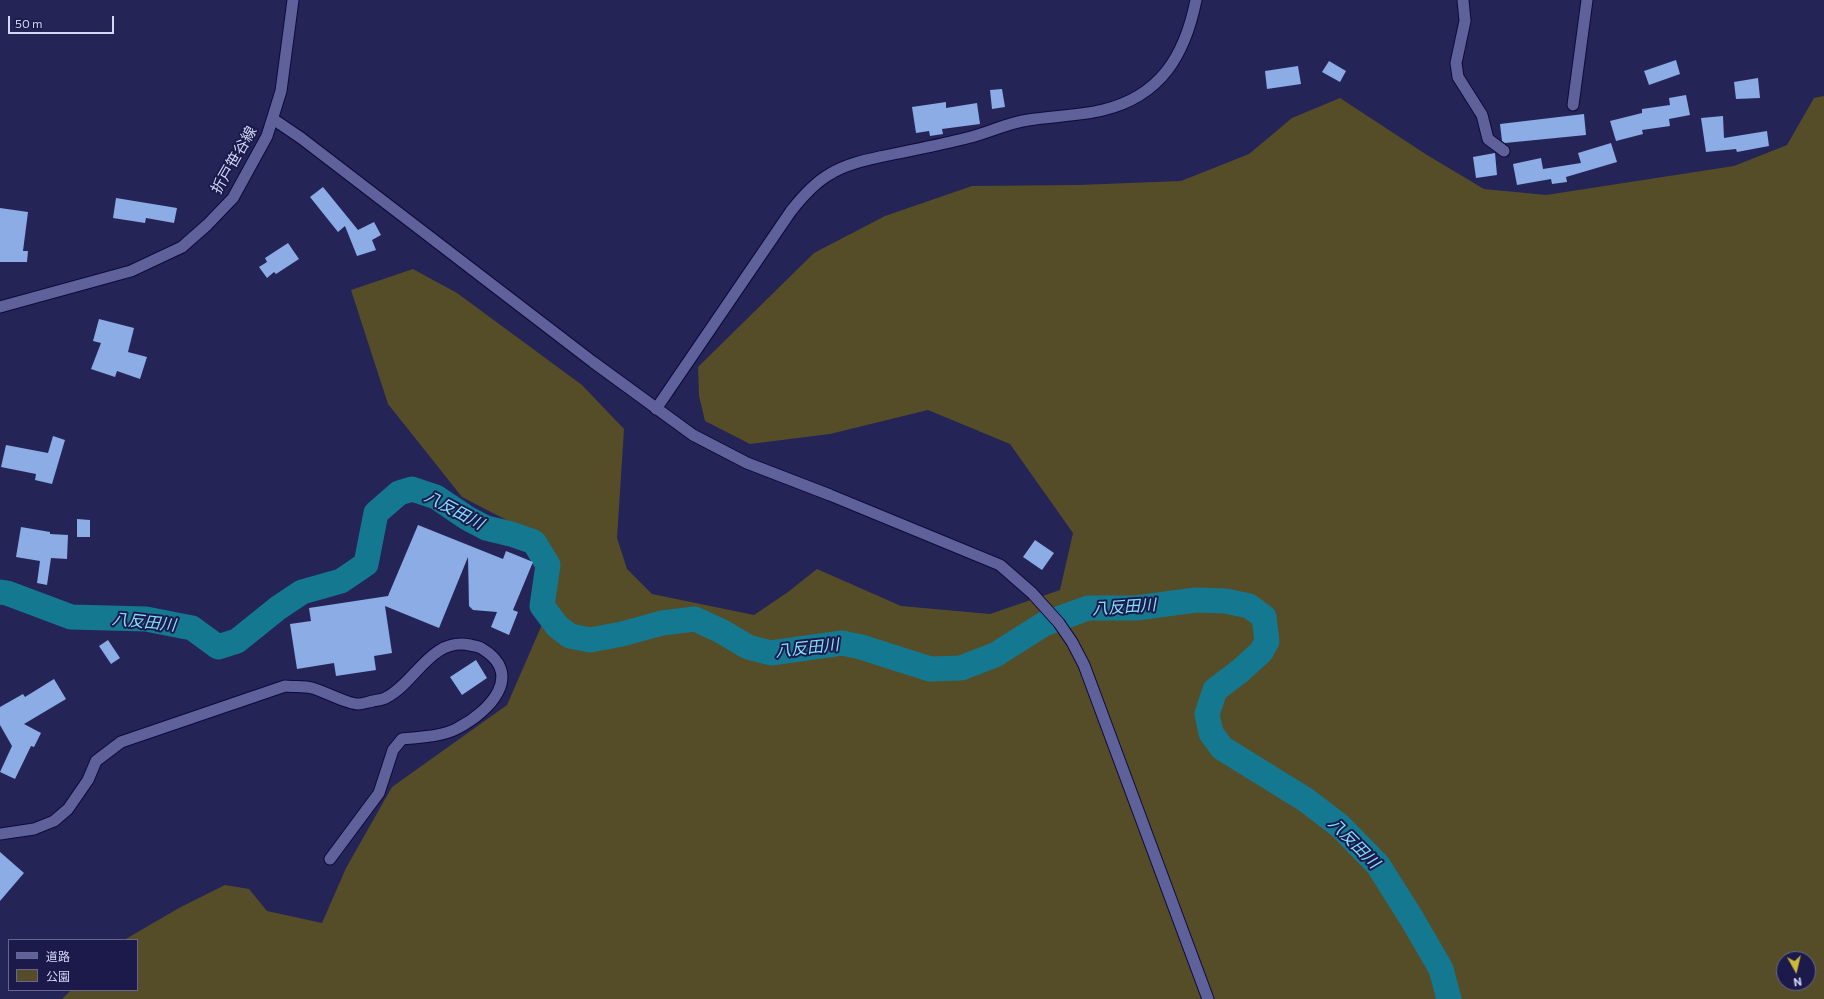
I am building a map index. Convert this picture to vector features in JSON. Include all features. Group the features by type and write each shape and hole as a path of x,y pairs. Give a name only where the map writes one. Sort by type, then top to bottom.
{"street":[{"name":"折戸笹谷線","path":"0,307 131,271 182,247 208,225 233,198 268,136 281,91 293,0"},
{"path":"656,409 801,197 820,180 840,168 869,160 966,139 1010,124 1102,110 1125,103 1144,92 1163,77 1172,65 1189,31 1196,0"},
{"path":"1463,0 1465,21 1456,63 1458,77 1482,115 1488,139 1504,151"},
{"path":"1573,105 1587,0"},
{"path":"273,119 301,138 656,409 693,435 747,463 830,495 1000,565 1039,601 1072,642 1084,666 1208,999"},
{"path":"0,834 34,829 54,821 68,809 88,780 96,761 121,742 285,686 312,688 357,704 386,698 402,688 422,663 447,646 462,644 480,648 491,656 502,668 503,681 492,701 482,713 457,729 429,736 402,739 393,750 379,793 330,859"}],"green space":[{"path":"1824,96 1824,999 62,999 70,991 138,991 138,939 126,939 179,908 225,885 249,889 267,911 322,923 346,868 392,787 507,705 547,613 543,539 462,497 388,404 351,290 413,269 457,293 582,385 624,429 617,538 627,569 652,594 754,615 788,592 817,569 901,606 990,614 1060,590 1073,533 1010,444 928,410 830,434 750,444 705,421 699,396 698,367 814,253 885,216 972,186 1078,185 1181,181 1249,154 1292,118 1340,98 1427,155 1484,189 1546,195 1734,166 1787,145 1814,98"}],"building":[{"path":"1676,60 1680,74 1649,85 1644,71"},
{"path":"1329,61 1346,71 1340,82 1322,72"},
{"path":"1298,66 1301,84 1267,89 1265,71"},
{"path":"1758,78 1760,98 1736,99 1734,82"},
{"path":"1002,89 1005,107 992,109 990,90"},
{"path":"1686,95 1690,115 1669,119 1670,126 1642,130 1643,134 1616,141 1610,121 1642,113 1642,109 1670,105 1669,98"},
{"path":"946,102 946,108 977,103 980,124 942,129 943,134 930,136 929,131 916,133 912,107"},
{"path":"1584,114 1586,135 1505,143 1502,141 1500,124"},
{"path":"1723,116 1724,138 1767,131 1769,146 1737,152 1736,149 1706,152 1701,118"},
{"path":"1611,143 1617,162 1566,177 1567,182 1552,184 1551,179 1517,185 1513,164 1541,158 1543,169 1581,163 1578,153"},
{"path":"1495,153 1497,175 1476,178 1473,157"},
{"path":"323,187 358,230 374,222 381,235 372,240 376,250 357,256 345,226 338,232 310,197"},
{"path":"116,198 177,208 174,223 146,218 145,223 113,218"},
{"path":"0,208 28,212 23,251 28,251 27,262 0,262"},
{"path":"288,243 299,259 276,274 274,272 267,278 259,267 267,262 265,258"},
{"path":"99,319 134,328 128,352 147,357 140,379 117,371 115,377 91,369 101,343 93,341"},
{"path":"53,436 65,440 52,484 35,480 36,474 1,467 6,445 48,453"},
{"path":"77,519 90,520 90,537 77,537"},
{"path":"418,525 503,559 506,551 533,562 513,610 518,612 509,635 491,627 497,612 473,610 469,606 468,557 439,628 385,606 392,653 374,656 376,670 336,676 334,663 297,669 290,624 311,621 309,608 388,596"},
{"path":"21,527 50,532 50,534 68,535 67,559 51,558 47,585 37,583 40,561 16,557"},
{"path":"1035,540 1054,553 1042,570 1023,557"},
{"path":"108,640 120,658 111,664 99,646"},
{"path":"476,660 487,678 462,695 450,677"},
{"path":"54,679 66,699 24,724 41,733 34,747 31,746 15,779 0,772 12,746 0,725 0,707 23,694 25,697"},
{"path":"0,852 24,873 0,901"}],"waterway":[{"name":"八反田川","path":"0,592 7,593 71,617 146,619 192,628 218,647 237,641 278,608 302,592 341,581 366,564 376,513 399,493 412,489 436,497 467,518 486,528 511,534 534,542 548,565 542,606 557,626 570,636 590,640 622,634 662,623 695,619 721,631 748,647 771,653 842,643 861,647 930,669 961,668 995,655 1044,624 1088,608 1136,608 1196,600 1226,601 1249,606 1264,617 1267,641 1261,652 1240,671 1215,690 1207,714 1211,733 1222,748 1306,800 1340,826 1378,865 1441,969 1449,999"}]}
